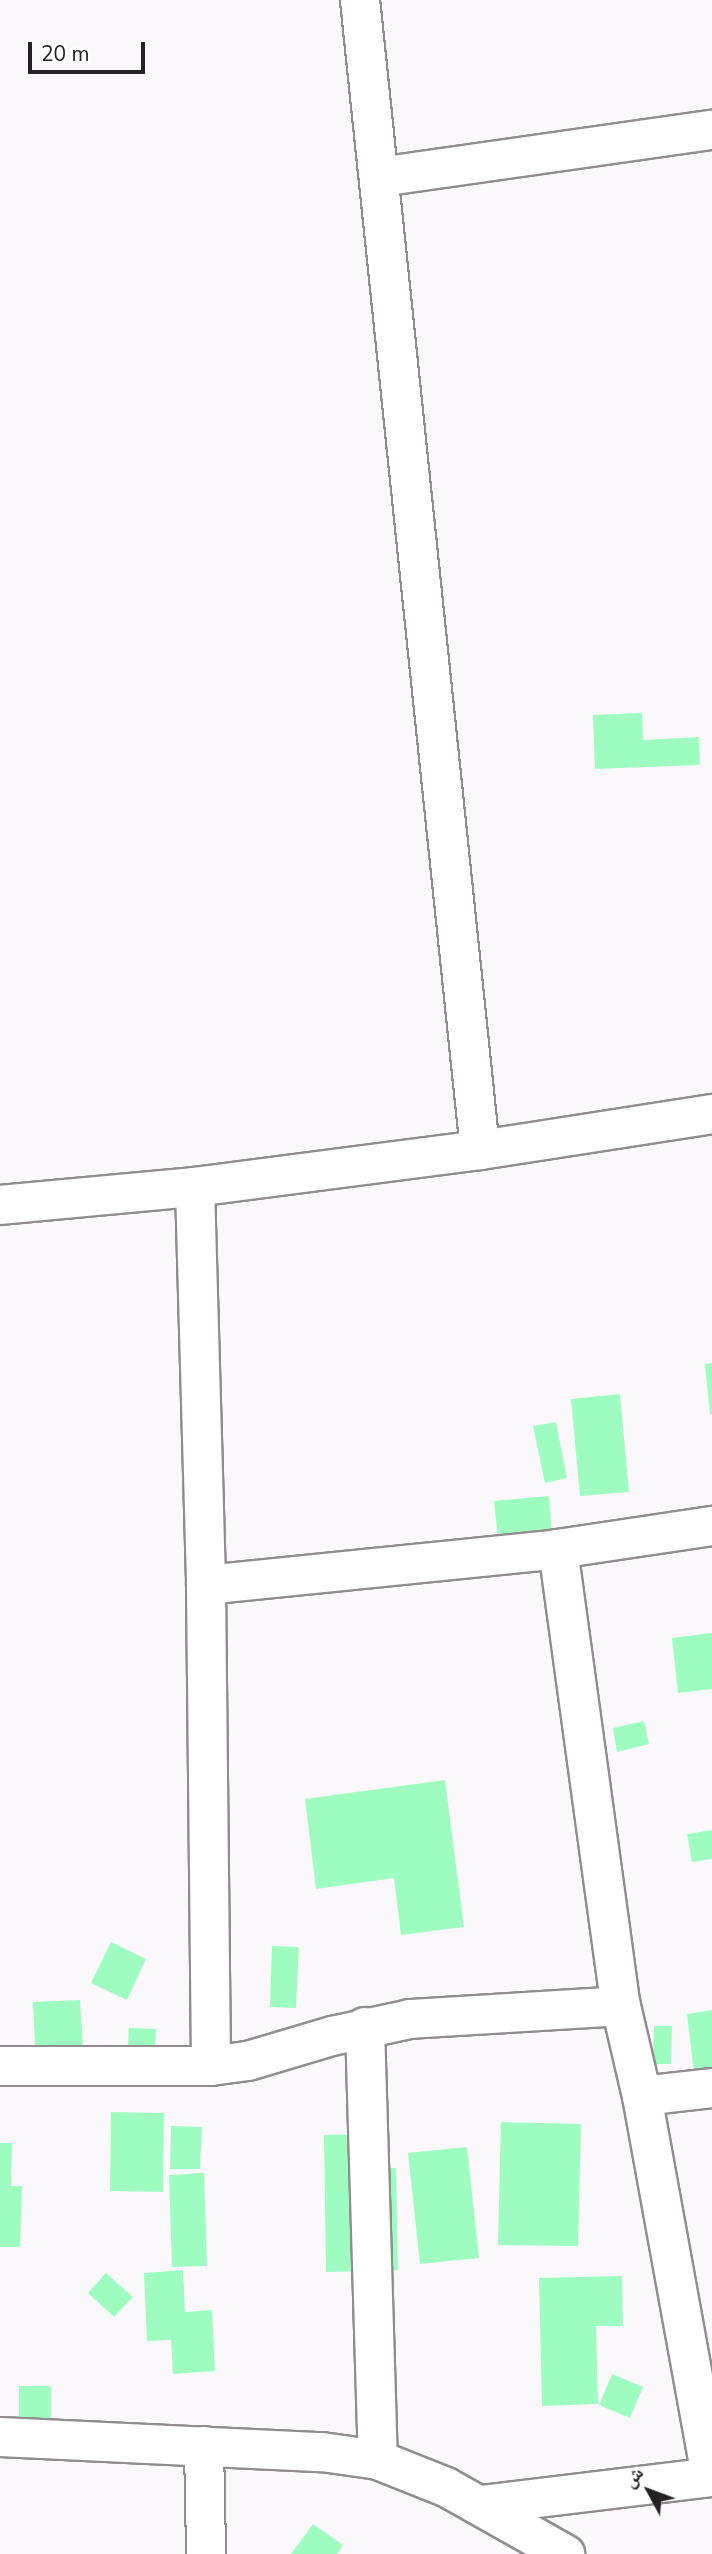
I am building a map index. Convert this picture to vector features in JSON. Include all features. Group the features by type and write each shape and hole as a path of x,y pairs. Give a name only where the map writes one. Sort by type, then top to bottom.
{"street":[{"path":"360,0 480,1150"},
{"path":"380,177 712,130"},
{"path":"0,1205 195,1187 480,1150 712,1114"},
{"path":"195,1187 206,1585 211,2066"},
{"path":"206,1585 558,1549 712,1526"},
{"path":"481,2505 712,2477 642,2096 621,2006 558,1549"},
{"path":"0,2066 211,2066 248,2061 365,2027 410,2019 621,2006"},
{"path":"365,2027 378,2460"},
{"path":"642,2096 712,2088"},
{"path":"0,2437 322,2452 378,2460 446,2487 565,2554"},
{"path":"204,2445 206,2554"}],"building":[{"path":"642,713 643,740 699,737 700,765 595,769 593,715"},
{"path":"712,1363 712,1414 710,1414 705,1364"},
{"path":"620,1394 629,1492 580,1496 571,1399"},
{"path":"556,1422 567,1478 545,1483 533,1426"},
{"path":"549,1496 552,1533 498,1539 494,1501"},
{"path":"712,1633 712,1689 678,1693 672,1638"},
{"path":"644,1721 649,1744 617,1752 613,1728"},
{"path":"445,1780 464,1927 401,1935 394,1878 316,1889 305,1799"},
{"path":"712,1830 712,1859 692,1862 687,1834"},
{"path":"111,1942 146,1959 127,2000 91,1983"},
{"path":"272,1946 299,1947 296,2008 270,2007"},
{"path":"80,2000 84,2062 36,2065 33,2002"},
{"path":"712,2010 712,2071 694,2073 687,2014"},
{"path":"654,2026 672,2026 671,2064 653,2064"},
{"path":"129,2028 156,2029 154,2067 127,2065"},
{"path":"111,2112 164,2113 163,2192 110,2191"},
{"path":"501,2122 581,2124 578,2246 498,2245"},
{"path":"171,2126 202,2127 200,2169 170,2169"},
{"path":"362,2134 362,2169 396,2168 398,2270 326,2272 324,2135"},
{"path":"0,2143 12,2143 11,2186 22,2186 20,2247 0,2247"},
{"path":"467,2147 479,2258 420,2264 408,2153"},
{"path":"204,2173 207,2266 172,2267 169,2175"},
{"path":"183,2270 185,2312 212,2310 215,2371 173,2374 171,2340 147,2341 144,2273"},
{"path":"106,2273 133,2297 114,2317 88,2293"},
{"path":"622,2276 623,2326 596,2326 598,2404 542,2406 539,2278"},
{"path":"612,2374 643,2387 630,2418 599,2405"},
{"path":"19,2386 51,2386 51,2421 19,2421"},
{"path":"313,2524 343,2545 337,2554 291,2554"}]}
